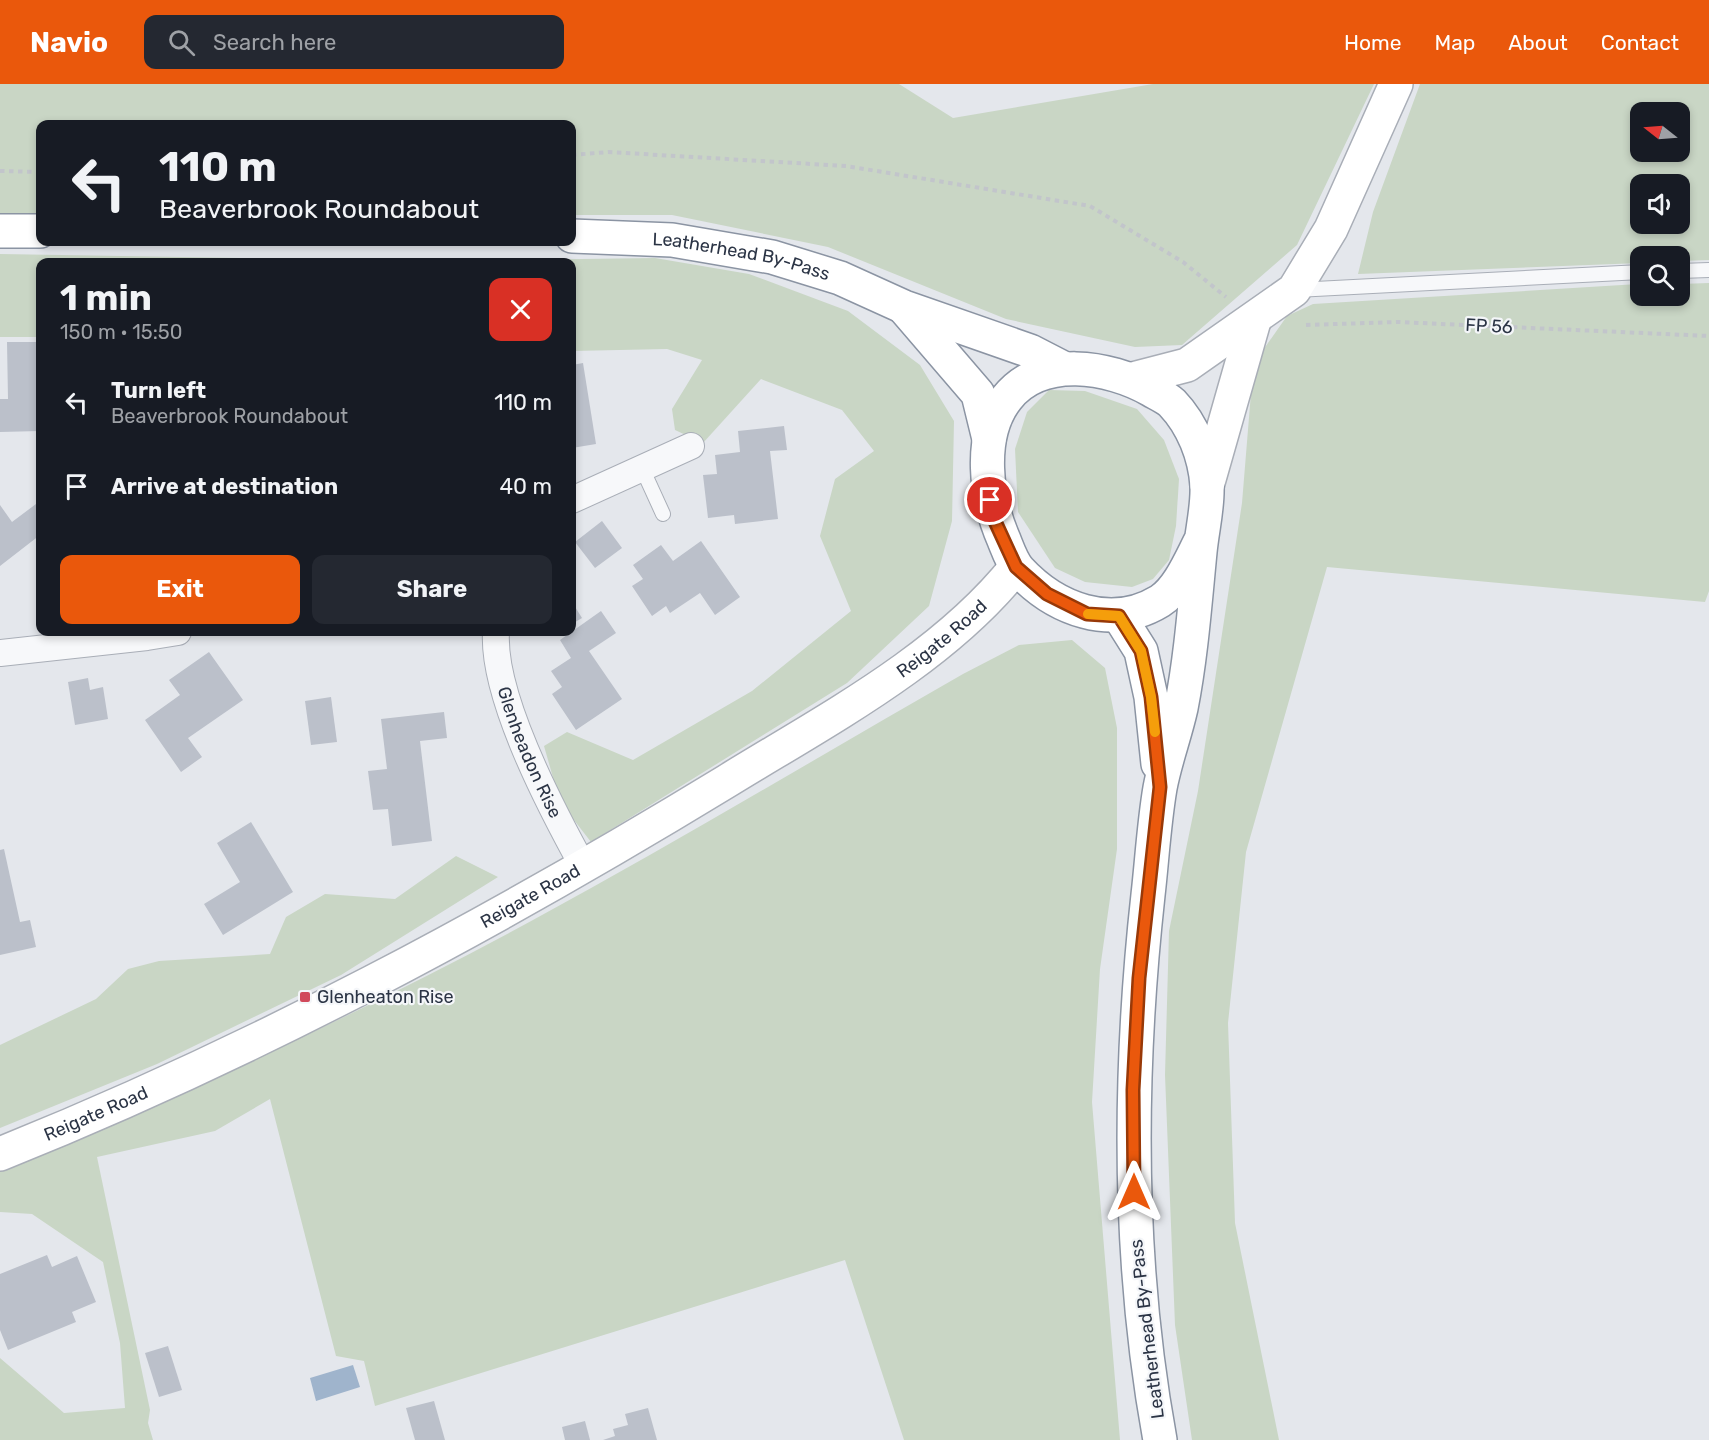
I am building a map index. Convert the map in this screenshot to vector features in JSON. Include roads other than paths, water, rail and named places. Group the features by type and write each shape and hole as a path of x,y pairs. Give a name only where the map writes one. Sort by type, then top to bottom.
{"main road":[{"path":"1132,380 1187,365 1254,321 1294,290 1331,229 1396,84"},
{"path":"0,231 36,231"},
{"name":"Leatherhead By-Pass","path":"576,236 672,240 772,257 840,278 904,307 1030,351 1063,368"},
{"name":"Leatherhead By-Pass","path":"904,307 978,394 989,439"},
{"path":"1207,486 1254,321"},
{"path":"1201,540 1185,571 1162,600 1119,616 1087,614 1047,594 1016,567 993,517 987,482 989,439 1005,400 1028,378 1063,368 1099,372 1132,380 1171,402 1198,440 1207,486"},
{"name":"Leatherhead By-Pass","path":"1160,1440 1150,1385 1134,1212 1133,1090 1139,978 1160,787 1181,707 1207,486"},
{"name":"Reigate Road","path":"0,1154 130,1100 345,998 584,868 830,718 944,640 991,599 1016,567"},
{"name":"Leatherhead By-Pass","path":"1119,616 1141,651 1151,697 1160,787"}],"street":[{"path":"576,498 691,446"},
{"path":"0,653 144,636"},
{"name":"Glenheadon Rise","path":"497,636 503,686 518,732 584,868"}],"lane":[{"path":"1690,271 1709,270"},
{"path":"1294,290 1630,273"},
{"path":"642,468 663,514"}],"water":[{"path":"353,1365 360,1387 316,1401 310,1378"}],"place":[{"name":"Glenheaton Rise","path":"305,997"}]}
